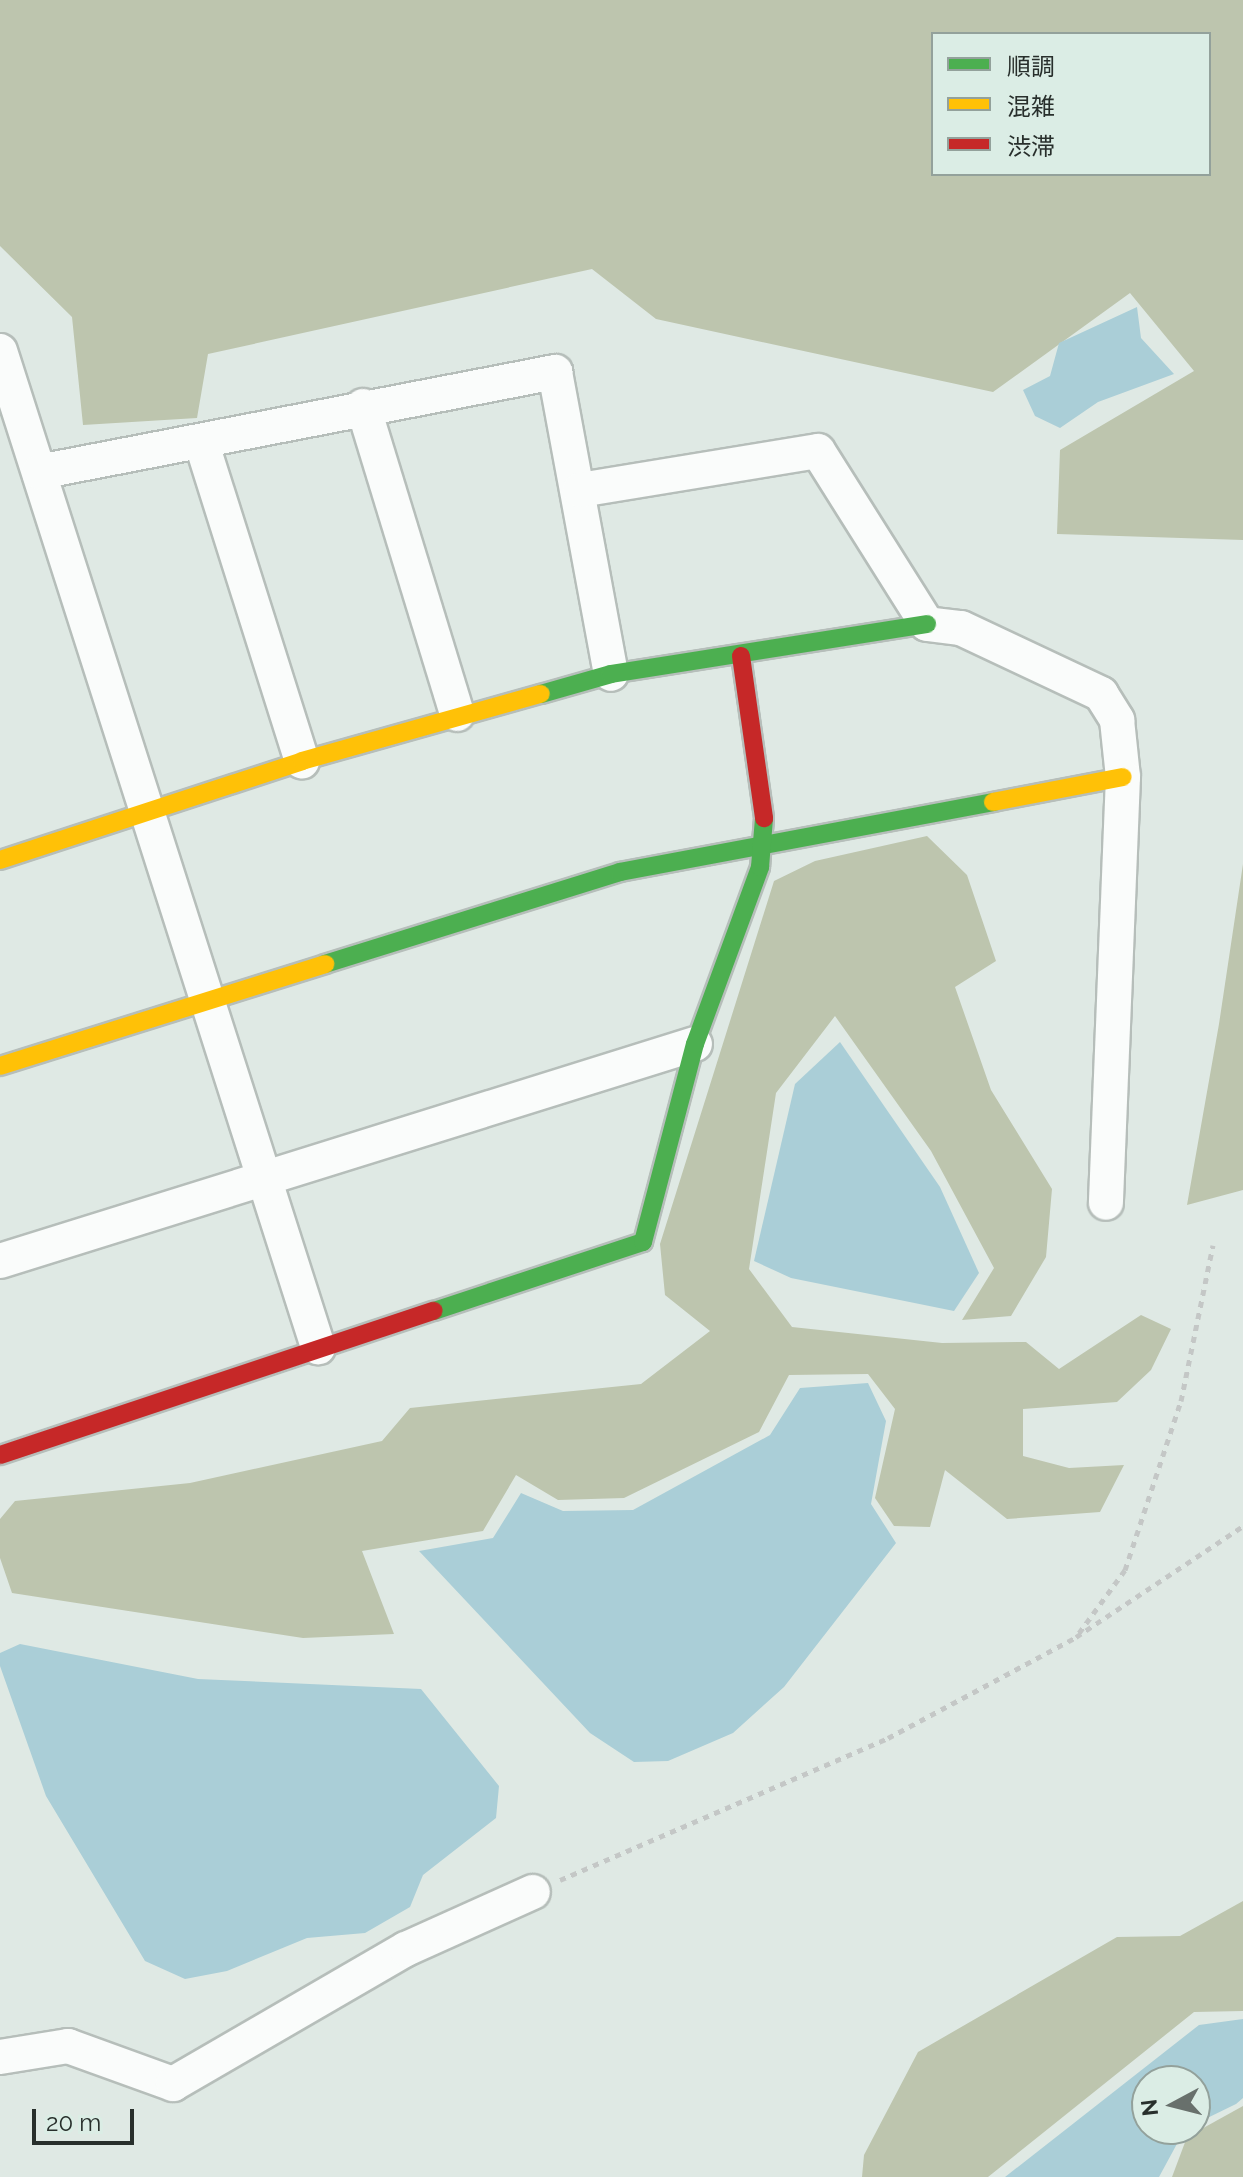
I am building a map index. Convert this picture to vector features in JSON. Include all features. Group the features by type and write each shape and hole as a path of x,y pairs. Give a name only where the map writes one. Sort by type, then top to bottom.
{"street":[{"path":"0,351 152,812 318,1347"},
{"path":"39,472 363,406 555,372 580,490 611,674"},
{"path":"363,406 457,714"},
{"path":"201,441 302,761"},
{"path":"580,490 818,451 927,624"},
{"path":"0,860 302,761 457,714 611,674 741,656 927,624 961,628 1101,694 1117,720 1123,777 1106,1203"},
{"path":"0,1455 318,1347 643,1242 695,1044 764,843 741,656"},
{"path":"0,1066 620,872 1123,777"},
{"path":"0,1261 695,1044"},
{"path":"0,2057 68,2046 173,2084 406,1949 533,1892"}],"path":[{"path":"1076,1637 1125,1570 1181,1401 1213,1245"},
{"path":"533,1892 888,1738 1076,1637 1243,1526"}],"green space":[{"path":"0,0 1243,0 1243,540 1057,534 1060,450 1194,371 1130,293 993,392 656,319 592,269 208,354 197,418 83,425 72,317 0,246"},
{"path":"927,836 967,875 996,961 955,987 991,1090 1052,1189 1046,1257 1011,1316 962,1320 994,1268 931,1151 835,1016 776,1093 749,1269 792,1327 942,1343 1026,1342 1059,1369 1141,1315 1171,1329 1151,1370 1117,1402 1023,1409 1023,1456 1069,1468 1124,1465 1100,1512 1007,1519 945,1470 930,1527 894,1526 875,1498 895,1409 868,1374 789,1375 759,1432 624,1498 558,1500 516,1475 483,1531 362,1551 394,1634 303,1638 12,1593 0,1558 0,1519 15,1501 190,1483 382,1441 410,1408 641,1384 710,1331 665,1295 660,1244 774,881 815,861"},
{"path":"1243,864 1243,1190 1187,1205 1219,1024"},
{"path":"1243,1901 1243,2011 1194,2012 988,2177 862,2177 864,2155 918,2052 1117,1937 1180,1936"},
{"path":"1243,2106 1243,2177 1172,2177 1184,2145 1211,2145 1211,2124"}],"water":[{"path":"1137,307 1141,338 1174,374 1098,402 1060,428 1035,416 1023,390 1050,376 1059,343"},
{"path":"840,1042 940,1187 979,1273 954,1311 791,1278 754,1261 795,1084"},
{"path":"868,1383 886,1421 871,1504 896,1543 784,1687 733,1733 668,1761 634,1762 590,1733 419,1551 493,1538 521,1493 563,1511 633,1510 770,1435 800,1388"},
{"path":"20,1644 198,1679 421,1689 499,1786 496,1818 423,1875 410,1907 365,1933 307,1938 227,1971 185,1979 145,1961 46,1796 0,1666 0,1653"},
{"path":"1243,2019 1243,2098 1211,2116 1211,2065 1148,2065 1199,2025"},
{"path":"1131,2078 1131,2145 1176,2145 1159,2177 1005,2177"}],"traffic: fast":[{"path":"541,694 611,674 927,624"},
{"path":"325,964 620,872 993,802"},
{"path":"434,1311 643,1242 695,1044 760,867 764,818"}],"traffic: slow":[{"path":"0,860 302,761 541,694"},
{"path":"993,802 1123,777"},
{"path":"0,1066 325,964"}],"traffic: jam":[{"path":"741,656 764,818"},
{"path":"0,1455 434,1311"}]}
